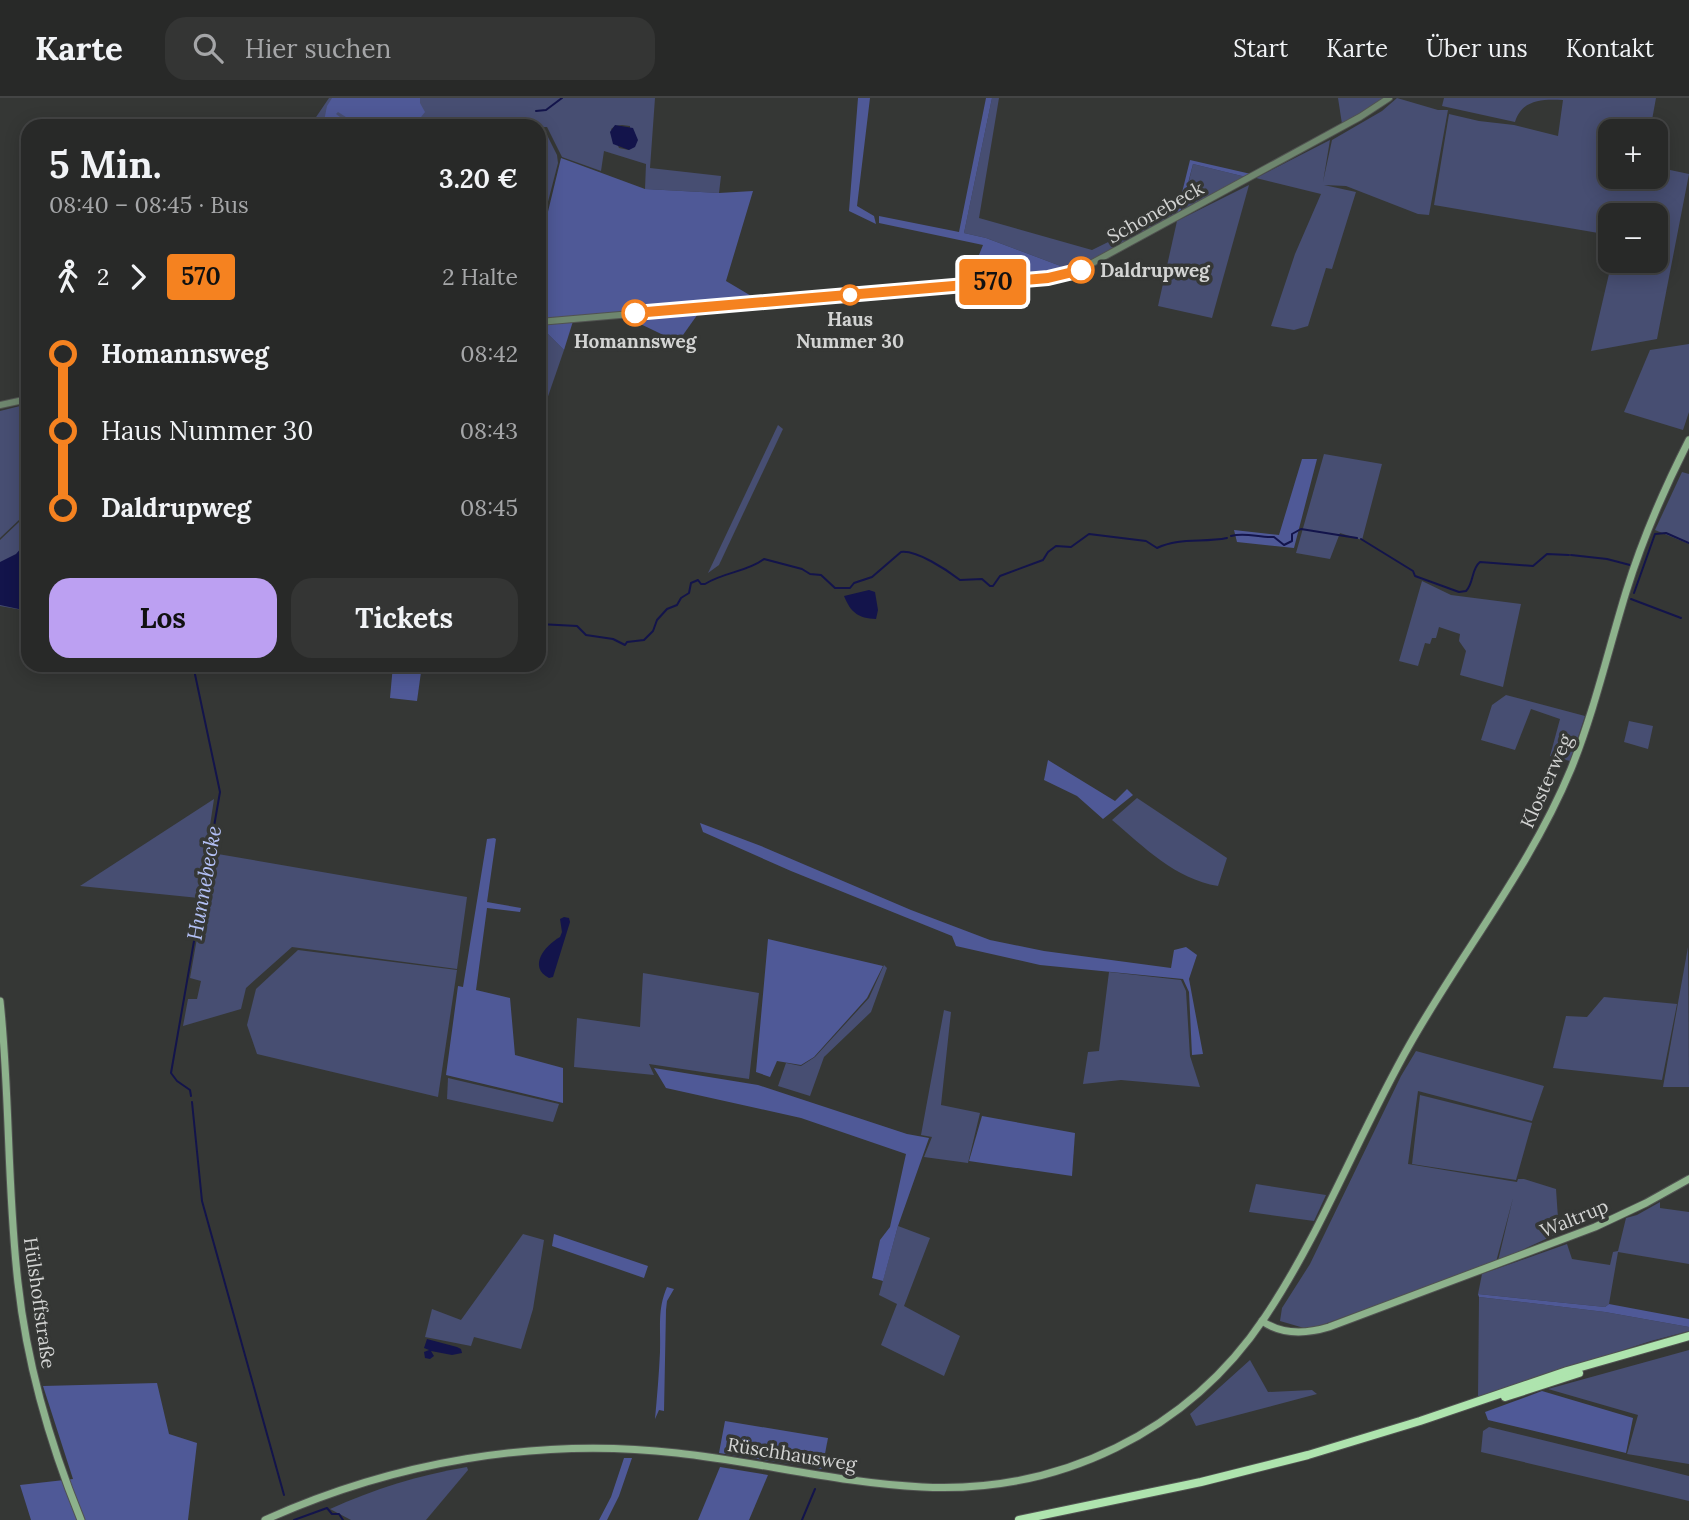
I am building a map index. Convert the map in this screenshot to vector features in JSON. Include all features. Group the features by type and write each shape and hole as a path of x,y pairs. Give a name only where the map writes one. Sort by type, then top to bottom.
{"highway":[{"path":"1019,1520 1180,1487 1296,1458 1543,1379 1689,1338"},
{"path":"1039,1520 1201,1486 1302,1460 1689,1338"}],"main road":[{"name":"Klosterweg","path":"1264,1319 1302,1255 1368,1120 1430,1010 1525,861 1559,797 1591,713 1638,556 1659,503 1689,440"},
{"name":"Hülshoffstraße","path":"0,1000 14,1241 22,1316 44,1413 81,1520"},
{"name":"Waltrup","path":"1272,1328 1310,1332 1329,1327 1612,1220 1689,1179"},
{"path":"1246,1344 1260,1332 1272,1328 1264,1319"},
{"path":"1264,1319 1287,1330"},
{"name":"Rüschhausweg","path":"265,1520 349,1487 397,1473 481,1456 538,1450 601,1448 677,1453 911,1487 961,1488 1018,1481 1083,1464 1148,1432 1206,1388 1246,1344 1264,1319"}],"street":[{"name":"Schonebeck","path":"546,321 1048,278 1074,273 1360,117 1389,98"},
{"path":"0,405 21,400"}],"shaded area":[{"path":"329,98 655,98 650,168 721,176 719,193 645,189 646,164 604,151 601,171 562,157 547,127 546,119 315,119","holes":["615,126 630,126 629,150 619,148 611,129"]},
{"path":"332,98 420,98 425,112 420,119 349,119 338,112 336,114 343,119 324,119"},
{"path":"858,98 870,98 857,206 874,216 876,224 849,211"},
{"path":"986,98 992,98 964,233 986,238 1074,271 968,282 983,245 879,223 879,216 959,232"},
{"path":"992,98 999,98 979,218 1092,250 1179,207 1177,213 1074,271 986,238 964,233"},
{"path":"1338,98 1385,98 1342,124"},
{"path":"1397,98 1438,110 1448,110 1429,215 1418,214 1346,186 1324,185 1356,192 1332,269 1326,268 1308,326 1294,330 1271,326 1295,254 1321,194 1256,178 1330,140 1323,182 1332,140 1382,111"},
{"path":"1444,98 1656,98 1652,119 1598,119 1598,189 1668,189 1668,170 1689,174 1657,339 1591,351 1609,273 1668,273 1668,203 1598,203 1598,233 1434,205 1449,114 1558,136 1563,100 1534,102 1518,114 1515,122 1442,106"},
{"path":"615,125 633,128 638,140 635,147 629,150 613,144 610,132"},
{"path":"546,133 558,163 546,209"},
{"path":"561,158 645,189 719,193 753,191 726,281 758,300 574,318 564,350 546,332 546,220"},
{"path":"1190,160 1251,174 1246,177 1193,164 1181,210 1177,213"},
{"path":"1193,164 1246,177 1182,210"},
{"path":"1249,185 1212,318 1158,306 1177,221"},
{"path":"700,311 678,342 632,320 632,315"},
{"path":"546,332 564,350 546,402"},
{"path":"1689,344 1689,412 1683,430 1624,412 1650,350"},
{"path":"21,406 21,520 0,538 0,411"},
{"path":"778,425 783,429 719,565 708,573"},
{"path":"1324,454 1382,464 1362,540 1340,533 1330,559 1296,553"},
{"path":"1302,459 1317,459 1294,548 1237,542 1234,530 1279,535"},
{"path":"1682,472 1689,474 1689,544 1655,530"},
{"path":"19,522 21,610 0,606 0,540"},
{"path":"21,548 21,610 0,605 0,562 16,554"},
{"path":"1422,581 1451,595 1521,604 1503,687 1460,675 1466,651 1459,641 1460,634 1439,627 1436,638 1432,638 1430,644 1425,643 1418,666 1399,661"},
{"path":"869,590 875,592 878,610 876,619 856,614 844,596"},
{"path":"392,672 421,672 417,701 390,698"},
{"path":"1506,695 1585,716 1570,761 1550,756 1560,719 1531,709 1515,750 1481,740 1492,705"},
{"path":"1629,721 1653,726 1648,749 1624,742"},
{"path":"1048,760 1115,801 1127,789 1133,795 1103,819 1077,796 1044,780"},
{"path":"1137,798 1227,858 1218,886 1188,877 1174,869 1112,820"},
{"path":"214,799 199,898 80,886"},
{"path":"700,823 990,940 1044,951 1171,968 1174,950 1186,947 1197,955 1189,979 1203,1054 1192,1055 1189,992 1183,979 1040,965 956,946 952,936 703,832"},
{"path":"494,838 487,902 521,908 520,912 487,908 476,990 510,998 515,1055 563,1068 563,1103 446,1075 458,986 463,987 487,839"},
{"path":"212,853 467,897 457,969 292,947 246,988 241,1009 183,1026 188,999 197,999 201,981 190,978"},
{"path":"569,918 570,922 553,977 549,978 543,973 539,963 544,951 560,937 560,919"},
{"path":"768,939 883,966 867,998 814,1057 801,1065 777,1061 770,1077 756,1072"},
{"path":"1688,947 1689,1087 1663,1087"},
{"path":"298,950 457,970 438,1097 257,1054 247,1025 256,989"},
{"path":"884,965 887,968 871,1012 824,1057 810,1096 778,1086 786,1063 801,1066 815,1057 869,998"},
{"path":"1109,972 1181,980 1186,991 1190,1056 1200,1087 1121,1080 1083,1084 1088,1052 1099,1051"},
{"path":"643,973 759,993 749,1079 649,1064 654,1075 574,1067 577,1018 640,1027"},
{"path":"1604,997 1677,1004 1662,1080 1553,1068 1566,1016 1587,1017"},
{"path":"944,1010 951,1012 941,1105 980,1113 968,1163 924,1157 932,1137 921,1135"},
{"path":"1416,1051 1544,1086 1532,1121 1418,1091 1408,1164 1517,1182 1518,1179 1524,1179 1556,1189 1559,1233 1498,1261 1513,1198 1496,1262 1319,1326 1304,1328 1280,1321 1282,1308 1310,1264 1401,1076"},
{"path":"654,1068 758,1085 907,1134 929,1138 898,1226 883,1281 872,1278 880,1240 890,1227 906,1154 801,1118 666,1088"},
{"path":"448,1078 559,1104 553,1122 447,1099"},
{"path":"1420,1095 1532,1123 1516,1180 1412,1164"},
{"path":"982,1116 1075,1133 1072,1176 969,1161"},
{"path":"1256,1184 1326,1195 1314,1221 1249,1212"},
{"path":"1660,1202 1660,1208 1689,1212 1689,1264 1618,1252 1609,1304 1605,1307 1478,1294 1482,1274 1567,1244 1572,1259 1610,1265 1613,1252 1618,1251 1626,1218"},
{"path":"898,1226 930,1238 904,1306 960,1336 944,1376 881,1345 897,1304 879,1295"},
{"path":"523,1234 544,1240 533,1309 521,1349 474,1337 471,1346 425,1337 432,1309 461,1320"},
{"path":"554,1234 648,1266 644,1278 552,1246"},
{"path":"667,1287 674,1289 667,1301 666,1310 664,1411 659,1410 655,1419 661,1311"},
{"path":"1478,1294 1605,1307 1609,1304 1689,1319 1689,1327 1605,1312 1479,1297"},
{"path":"1479,1297 1605,1312 1689,1327 1689,1331 1478,1397"},
{"path":"427,1339 457,1347 462,1353 452,1355 431,1351 434,1356 425,1358 424,1352 429,1350 424,1348"},
{"path":"1689,1350 1689,1464 1627,1454 1638,1415 1548,1389"},
{"path":"1250,1360 1268,1392 1312,1390 1317,1394 1196,1426 1190,1414"},
{"path":"157,1383 169,1434 197,1443 188,1520 31,1520 20,1485 73,1479 43,1386"},
{"path":"1542,1391 1633,1418 1626,1453 1488,1420 1485,1412"},
{"path":"725,1421 828,1438 822,1469 719,1453"},
{"path":"1489,1427 1689,1476 1689,1501 1481,1452 1483,1431"},
{"path":"624,1458 632,1458 619,1496 607,1520 599,1520 611,1497"},
{"path":"467,1467 468,1470 426,1520 351,1520 330,1509 397,1484"},
{"path":"720,1467 768,1475 749,1520 698,1520"}],"waterway":[{"path":"536,111 546,110 562,98"},
{"path":"1231,536 1274,537 1284,545 1292,541 1292,534 1301,529 1357,538"},
{"path":"1634,593 1655,534 1666,533 1689,543"},
{"path":"546,624 577,626 586,635 613,639 625,645 627,642 644,640 667,609 677,605 681,598 689,593 691,583 698,580 705,584 764,559 821,575 835,588 850,588 854,583 872,577 901,552 908,552 932,561 960,580 982,579 993,586 1000,576 1043,560 1056,546 1071,547 1089,534 1146,541 1157,548 1174,542 1227,538"},
{"path":"1361,539 1413,571 1415,576 1459,592 1469,588 1475,568 1480,562 1533,566 1547,554 1569,555"},
{"path":"1571,555 1630,565"},
{"path":"1631,599 1681,618"},
{"name":"Hunnebecke","path":"191,1096 190,1090 171,1073 220,792 194,672"},
{"name":"Hunnebecke","path":"192,1102 202,1201 284,1495"},
{"path":"802,1520 815,1489"},
{"path":"294,1520 327,1508 332,1514 339,1514 343,1520"}],"bus line":[{"name":"570","path":"635,313 1048,278 1081,270"}],"place":[{"name":"Daldrupweg","path":"1081,270"},
{"name":"Haus Nummer 30","path":"850,295"},
{"name":"Homannsweg","path":"635,313"}]}
